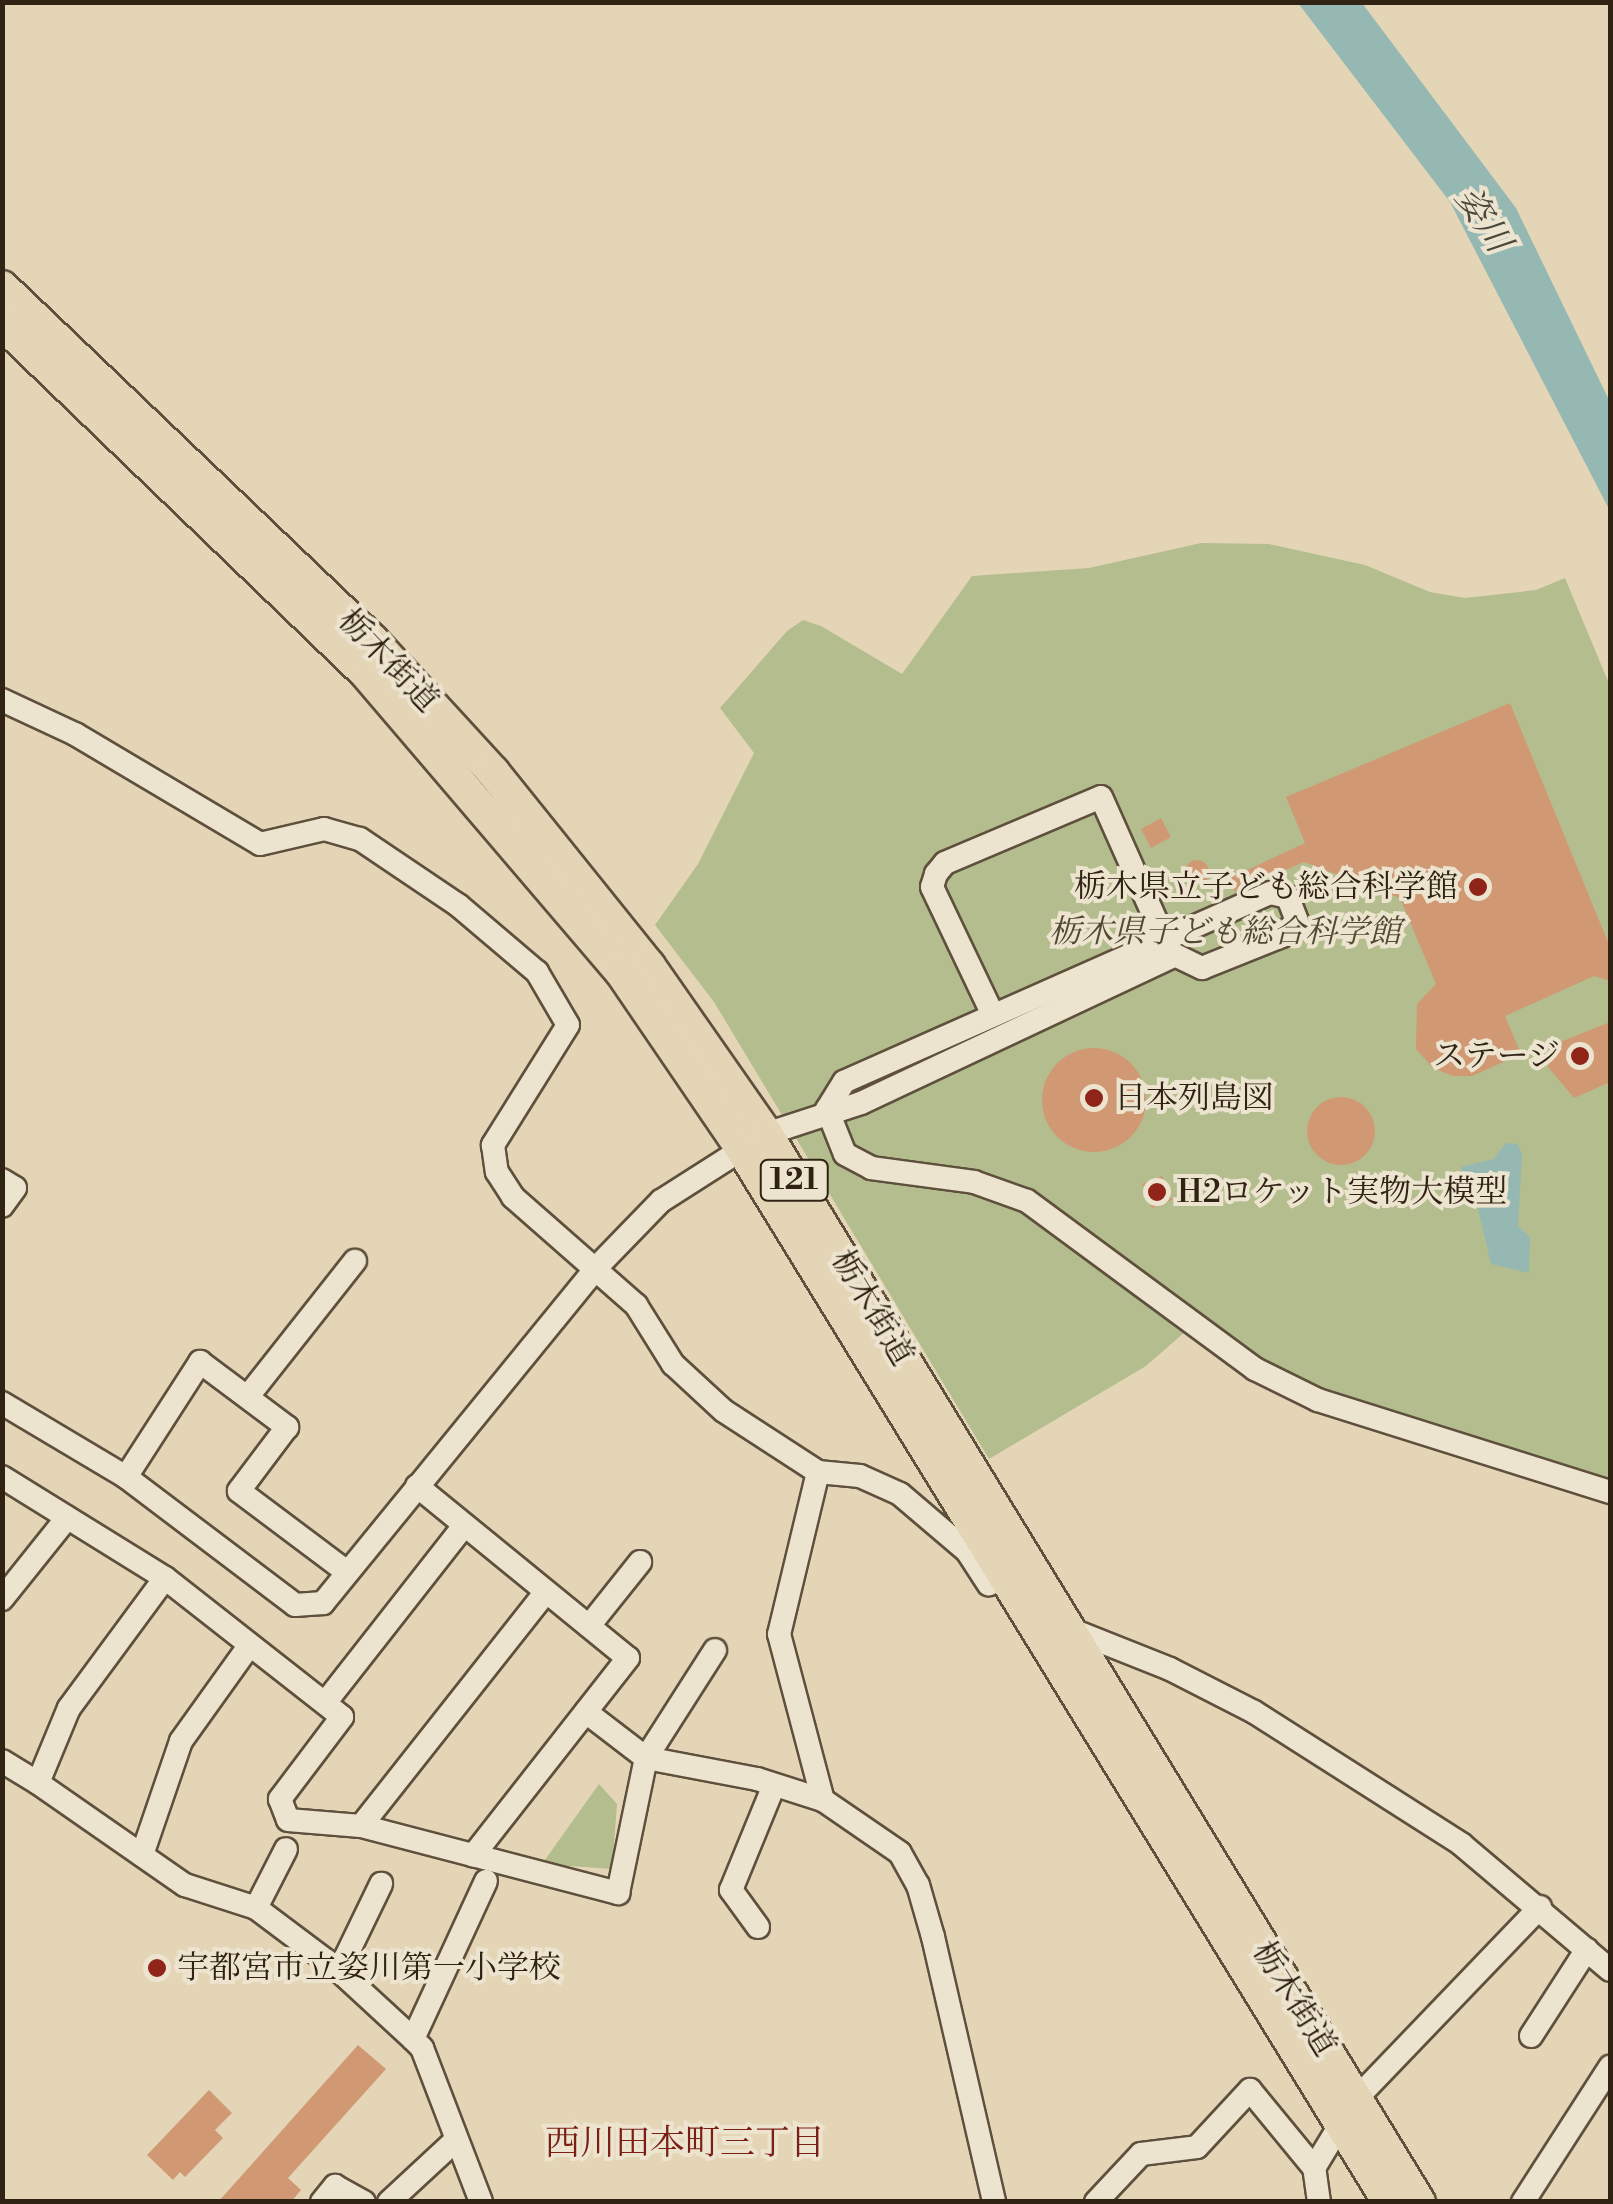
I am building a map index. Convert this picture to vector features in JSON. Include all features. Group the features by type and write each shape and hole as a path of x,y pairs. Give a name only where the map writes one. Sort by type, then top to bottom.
{"highway":[{"name":"栃木街道","path":"2,287 373,642 493,772 649,966 1348,2110 1418,2202"},
{"name":"栃木街道","path":"2,323 366,673 620,970 754,1141 1065,1627 1348,2110 1389,2202"}],"street":[{"path":"2,700 75,734 260,844 324,829 360,839 458,905 537,972 568,1025 506,1117 494,1145 497,1172 513,1197 636,1305 673,1364 724,1411 818,1472 860,1476 900,1494 967,1551 989,1584"},
{"path":"993,1015 932,887 936,874 945,862 1101,797 1166,943"},
{"path":"5,1409 126,1477 295,1605 323,1602 595,1269 661,1200 754,1141 827,1109 861,1103 1174,955 1202,968 1228,962 1282,936 1297,921 1288,897 1270,893 1166,943 844,1082 827,1109"},
{"path":"827,1109 845,1154 871,1168 974,1182 1028,1201 1255,1369 1318,1400 1610,1492"},
{"path":"2,1180 15,1188 2,1206"},
{"path":"249,1395 355,1261"},
{"path":"126,1477 200,1362 249,1395 286,1427 240,1491 347,1572"},
{"path":"818,1472 779,1634 823,1800"},
{"path":"2,1477 164,1578 342,1717 280,1799 288,1820 361,1826 618,1893 646,1758 714,1650"},
{"path":"417,1486 462,1528 628,1658 473,1856"},
{"path":"2,1600 66,1518"},
{"path":"325,1703 462,1528"},
{"path":"589,1626 640,1562"},
{"path":"38,1783 69,1708 164,1578"},
{"path":"361,1826 546,1592"},
{"path":"1065,1627 1170,1669 1254,1712 1461,1844 1610,1970"},
{"path":"142,1855 181,1741 249,1646"},
{"path":"586,1712 646,1758 774,1784 823,1800 878,1833 918,1885 994,2202"},
{"path":"2,1761 185,1885 256,1908 339,1971 413,2039 422,2048 481,2202"},
{"path":"758,1927 731,1890 774,1784"},
{"path":"256,1908 286,1849"},
{"path":"413,2039 486,1882"},
{"path":"339,1971 380,1884"},
{"path":"1314,2168 1348,2110 1540,1907"},
{"path":"1531,2036 1586,1949"},
{"path":"1524,2202 1610,2067"},
{"path":"1096,2202 1141,2154 1197,2148 1250,2090 1314,2168 1319,2202"},
{"path":"389,2202 456,2140"},
{"path":"322,2202 335,2186 364,2202"}],"green space":[{"name":"栃木県子ども総合科学館","path":"1201,543 1269,544 1365,565 1430,592 1465,598 1536,590 1565,578 1610,686 1610,1484 1320,1390 1260,1359 1202,1317 1146,1366 989,1459 714,1002 655,925 698,864 754,753 720,708 787,631 803,620 821,626 902,674 972,576 1089,568"},
{"path":"599,1784 617,1804 612,1869 542,1864"}],"water":[{"name":"姿川","path":"1298,3 1362,3 1516,208 1610,402 1610,511 1450,202"},
{"path":"1506,1143 1518,1144 1522,1155 1518,1226 1530,1237 1529,1273 1491,1264 1477,1204 1462,1185 1461,1167 1493,1159"}],"building":[{"name":"栃木県立子ども総合科学館","path":"1510,703 1610,947 1610,981 1594,976 1505,1016 1521,1054 1472,1076 1453,1076 1433,1068 1416,1049 1417,1004 1436,984 1400,898 1304,862 1235,892 1228,879 1305,843 1286,797"},
{"path":"1161,818 1171,837 1151,848 1141,829"},
{"path":"1197,860 1209,872 1197,884 1185,872"},
{"name":"ステージ","path":"1610,1022 1610,1082 1574,1098 1548,1067 1553,1045"},
{"name":"日本列島図","path":"1094,1048 1114,1052 1131,1063 1142,1080 1146,1100 1142,1120 1131,1137 1114,1148 1094,1152 1074,1148 1057,1137 1046,1120 1042,1100 1046,1080 1057,1063 1074,1052"},
{"path":"1341,1097 1354,1099 1365,1107 1373,1118 1373,1144 1365,1155 1354,1163 1341,1165 1328,1163 1317,1155 1309,1144 1307,1131 1309,1118 1317,1107 1328,1099"},
{"name":"H2ロケット実物大模型","path":"1162,1176 1172,1200 1152,1208 1142,1184"},
{"path":"358,2045 386,2069 288,2178 301,2190 291,2202 218,2202"},
{"path":"209,2090 232,2113 215,2130 223,2138 185,2177 180,2172 173,2180 147,2155"}],"place":[{"name":"栃木県立子ども総合科学館","path":"1478,887"},
{"name":"ステージ","path":"1580,1056"},
{"name":"日本列島図","path":"1094,1098"},
{"name":"H2ロケット実物大模型","path":"1157,1192"},
{"name":"宇都宮市立姿川第一小学校","path":"157,1968"}],"district":[{"name":"西川田本町三丁目","path":"685,2144"}]}
